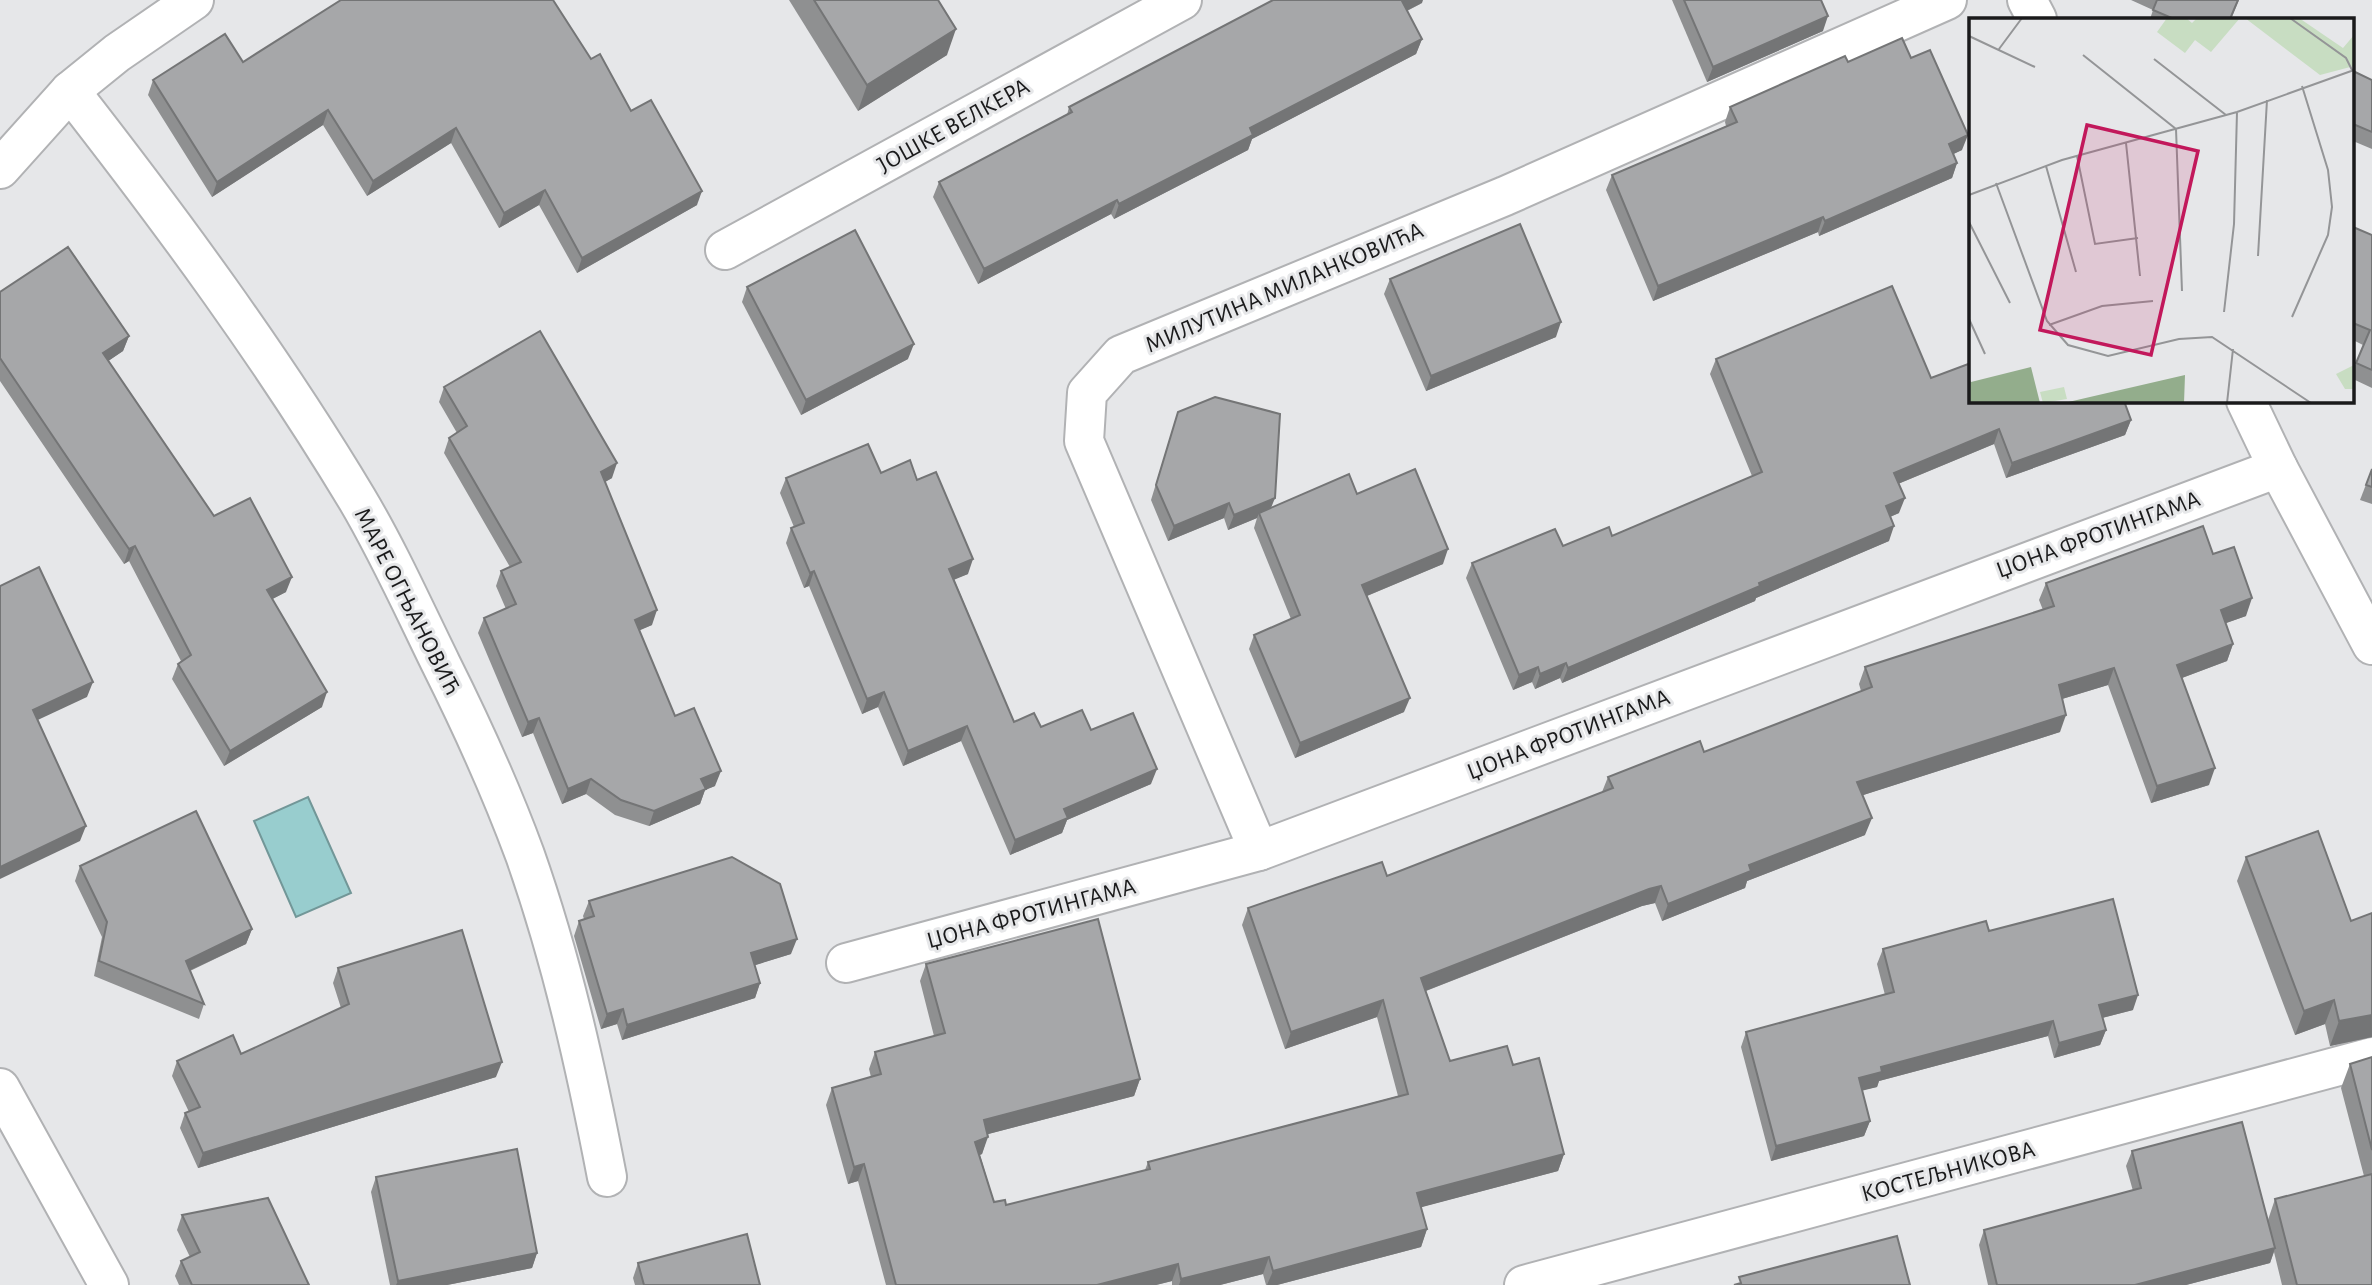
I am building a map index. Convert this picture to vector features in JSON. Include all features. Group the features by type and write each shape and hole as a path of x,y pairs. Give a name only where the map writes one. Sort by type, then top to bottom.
{"street":[{"path":"0,169 70,91 117,53 194,0"},
{"name":"ЈОШКЕ ВЕЛКЕРА","path":"725,250 1182,0"},
{"name":"МИЛУТИНА МИЛАНКОВИЋА","path":"1259,851 1084,442 1087,393 1121,355 1504,196 1947,0"},
{"path":"2027,0 2037,18"},
{"name":"МАРЕ ОГЊАНОВИЋ","path":"70,91 165,213 271,363 359,502 421,623 476,735 524,854 562,972 590,1085 607,1177"},
{"path":"2246,402 2278,468 2372,645"},
{"name":"ЏОНА ФРОТИНГАМА","path":"846,963 1259,851 2278,468"},
{"name":"КОСТЕЉНИКОВА","path":"1524,1285 2372,1056"},
{"path":"0,1088 110,1285"}],"water":[{"path":"308,797 351,893 296,917 254,821"}],"building":[{"path":"341,0 553,0 591,59 600,54 631,111 651,100 702,191 582,258 545,190 504,213 456,128 373,181 328,110 217,182 153,80 225,34 243,62"},
{"path":"814,0 938,0 956,29 867,85"},
{"path":"1273,0 1404,0 1402,1 1422,39 1250,128 1253,135 1119,204 1117,200 984,269 939,182 1072,112 1069,107"},
{"path":"1684,0 1821,0 1828,16 1713,67"},
{"path":"2157,0 2238,0 2230,18 2172,18 2153,10"},
{"path":"1902,38 1911,58 1930,50 1968,135 1949,144 1957,163 1825,221 1823,217 1658,286 1612,175 1737,122 1730,107 1845,56 1848,62"},
{"path":"2354,71 2372,80 2372,132 2354,124"},
{"path":"1520,224 1561,322 1431,376 1390,279"},
{"path":"2354,227 2372,235 2372,370 2356,363 2370,330 2354,323"},
{"path":"855,230 914,344 806,400 747,287"},
{"path":"68,247 129,336 103,353 214,516 250,498 292,577 267,590 327,692 230,751 178,664 191,655 135,546 129,549 0,358 0,292"},
{"path":"1892,286 1931,378 1969,364 1969,402 2124,402 2131,420 2012,463 1999,429 1894,473 1905,498 1886,506 1894,526 1568,668 1566,663 1540,674 1538,667 1519,675 1472,563 1555,529 1563,546 1609,527 1612,536 1762,472 1716,359"},
{"path":"540,331 617,463 601,472 657,610 635,620 675,716 694,708 721,771 701,779 706,789 654,811 621,800 591,779 568,789 539,718 528,722 484,618 516,604 501,571 521,562 449,438 467,426 444,387"},
{"path":"1215,397 1280,414 1275,498 1234,515 1229,503 1174,526 1156,485 1178,412"},
{"path":"868,444 881,473 910,460 917,480 936,472 973,559 949,569 1014,722 1034,713 1041,727 1082,710 1091,730 1133,713 1157,769 1064,809 1068,818 1015,840 967,726 908,751 884,692 867,699 814,571 810,573 791,528 804,523 786,478"},
{"path":"1415,469 1448,549 1362,585 1410,698 1300,743 1254,635 1300,615 1259,513 1349,474 1357,494"},
{"path":"2372,469 2372,487 2366,485"},
{"path":"2203,526 2213,554 2234,547 2252,598 2221,610 2233,644 2177,665 2215,768 2157,786 2114,668 2059,685 2066,715 1857,782 1872,818 1749,865 1751,871 1668,904 1661,886 1649,889 1421,978 1450,1061 1507,1046 1513,1065 1539,1058 1564,1154 1417,1193 1427,1229 1273,1271 1269,1257 1181,1279 1178,1264 1097,1285 896,1285 864,1164 854,1167 832,1088 881,1074 875,1052 945,1033 926,964 1098,919 1140,1079 984,1120 988,1137 975,1142 994,1202 1005,1200 1006,1205 1150,1169 1148,1162 1408,1094 1383,1000 1291,1032 1248,908 1382,862 1387,876 1613,788 1608,777 1700,741 1704,752 1872,687 1865,667 2054,606 2046,583"},
{"path":"39,567 93,682 33,710 86,826 0,867 0,586"},
{"path":"196,811 252,929 186,961 204,1004 99,961 107,922 80,866"},
{"path":"2318,831 2351,921 2372,913 2372,1015 2339,1021 2334,1000 2304,1011 2246,857"},
{"path":"732,857 780,884 797,939 751,953 760,983 627,1025 623,1009 607,1014 579,921 594,916 589,901"},
{"path":"2113,899 2138,995 2099,1005 2106,1030 2059,1043 2053,1021 1881,1067 1882,1072 1859,1078 1870,1121 1776,1146 1746,1032 1894,992 1883,949 1986,921 1989,931"},
{"path":"462,930 502,1062 203,1153 185,1113 200,1107 177,1061 233,1035 241,1054 349,1004 338,968"},
{"path":"2372,1057 2372,1150 2350,1064"},
{"path":"2242,1122 2275,1248 2135,1285 1997,1285 1984,1230 2141,1188 2132,1151"},
{"path":"517,1149 537,1253 398,1281 376,1177"},
{"path":"2372,1174 2372,1285 2297,1285 2275,1199"},
{"path":"268,1198 309,1285 192,1285 181,1261 200,1252 182,1215"},
{"path":"747,1234 760,1285 644,1285 638,1263"},
{"path":"1897,1236 1910,1285 1734,1285 1741,1283 1739,1277"}]}
